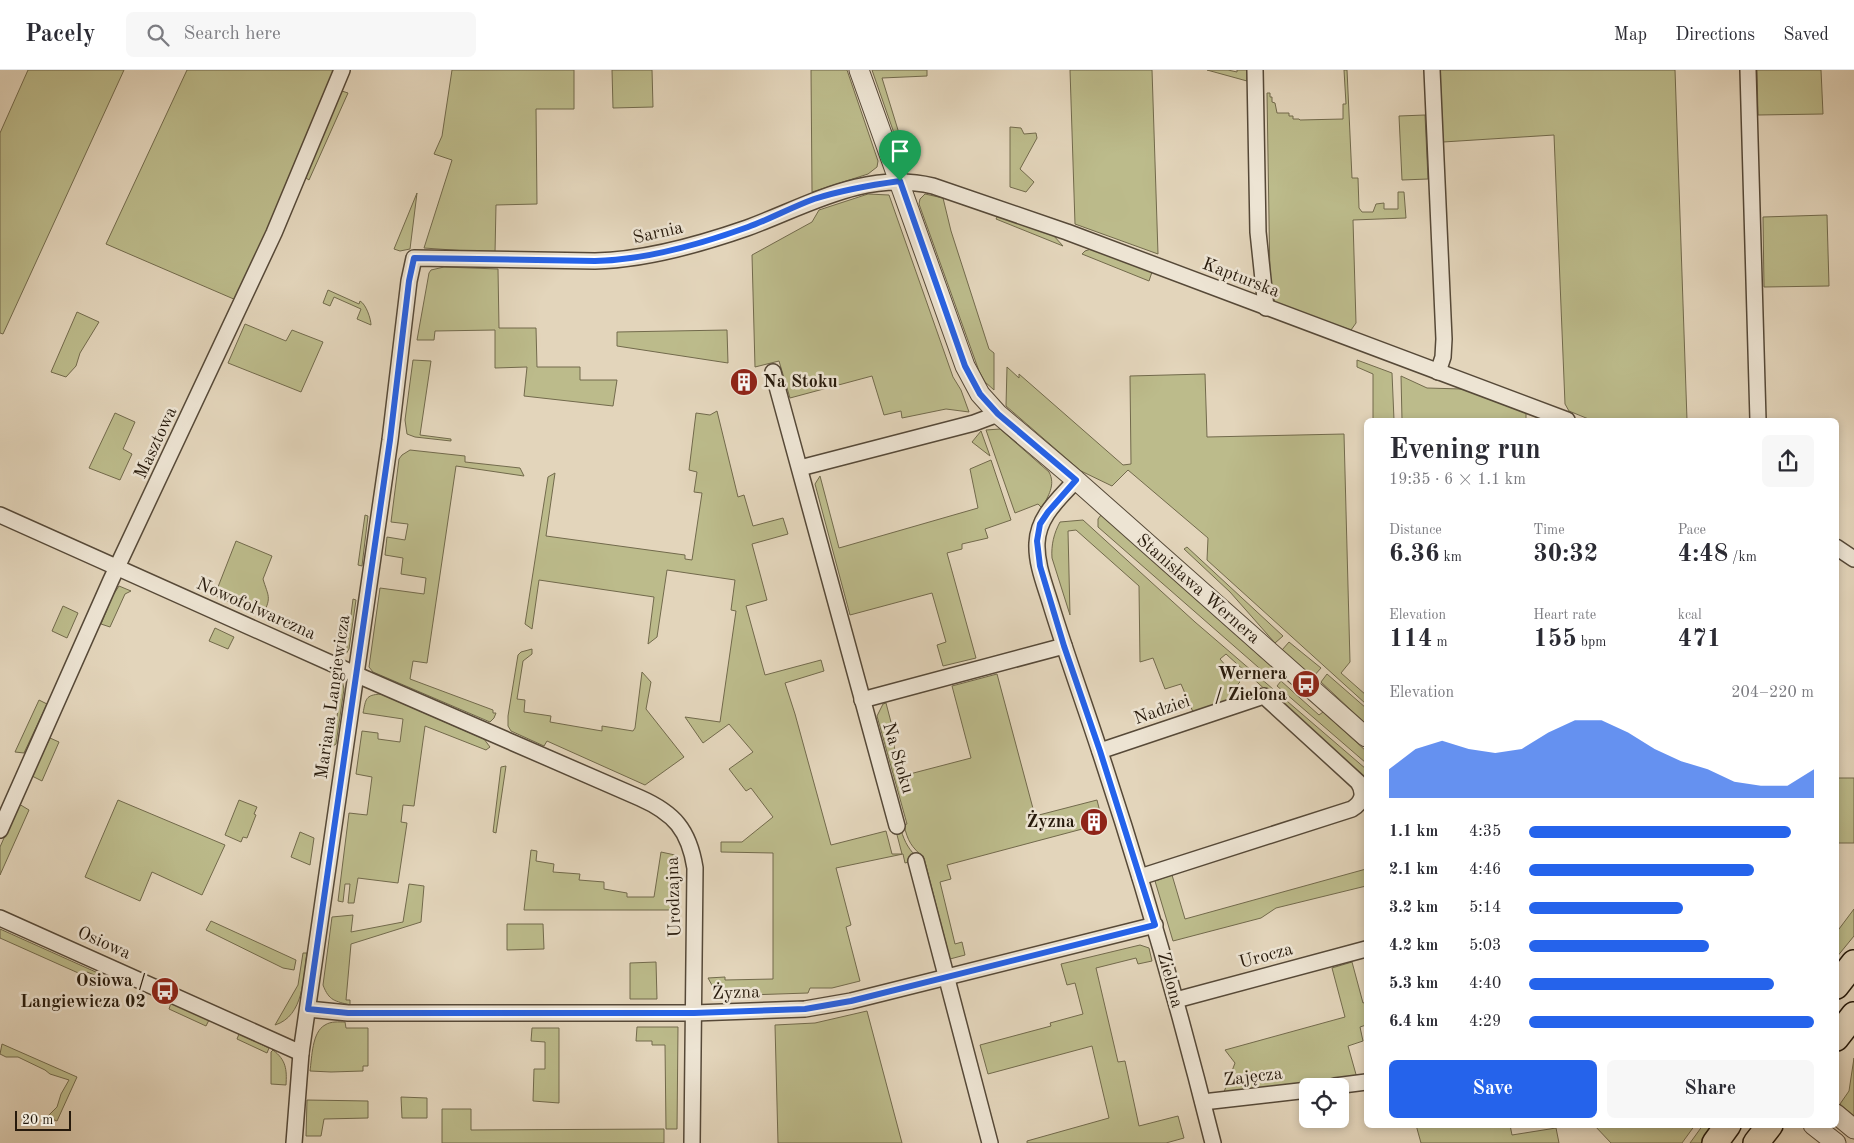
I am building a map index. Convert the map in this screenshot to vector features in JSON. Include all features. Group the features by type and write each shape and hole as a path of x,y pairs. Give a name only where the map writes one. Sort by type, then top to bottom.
{"main road":[{"path":"1839,982 1854,963"},
{"path":"1839,1034 1854,1015"},
{"path":"1715,1143 1726,1128"},
{"path":"1756,1143 1768,1128"}],"street":[{"name":"Masztowa","path":"0,830 112,580 270,242 342,70"},
{"path":"859,70 965,366 980,394 998,414 1076,480"},
{"path":"1255,70 1258,232 1266,308"},
{"path":"1432,70 1444,339 1443,357 1438,372"},
{"path":"1748,70 1758,418"},
{"name":"Sarnia","path":"414,258 621,260 724,235 838,192 869,184 900,181"},
{"name":"Kapturska","path":"900,181 933,186 1058,229 1562,418"},
{"name":"Mariana Langiewicza","path":"294,1143 302,1053 390,440 409,281 414,258"},
{"name":"Na Stoku","path":"773,372 897,826"},
{"path":"800,468 974,423 998,414"},
{"name":"Zielona","path":"1076,480 1040,524 1037,541 1040,566 1064,646 1100,751 1155,925 1213,1143"},
{"name":"Stanisława Wernera","path":"1076,480 1364,735"},
{"name":"Nowofolwarczna","path":"0,515 498,736"},
{"path":"1839,549 1854,559"},
{"path":"862,700 1064,646"},
{"name":"Nadziei","path":"1100,751 1264,696 1358,782 1361,788 1362,800 1352,809 1140,877"},
{"name":"Urodzajna","path":"498,736 660,807 675,819 691,848 695,868 692,1143"},
{"path":"916,861 990,1143"},
{"name":"Osiowa","path":"0,918 302,1053"},
{"name":"Żyzna","path":"308,1009 348,1013 694,1013 818,1007 1155,925"},
{"name":"Urocza","path":"1176,1000 1364,950"},
{"path":"1349,1084 1364,1082"},
{"name":"Zajęcza","path":"1203,1102 1299,1091"},
{"path":"1839,1116 1854,1129"},
{"path":"1817,1128 1836,1143"}],"shaded area":[{"path":"28,70 124,70 3,334 0,333 0,133"},
{"path":"187,70 337,70 236,300 106,244"},
{"path":"452,70 574,70 574,109 536,109 537,204 496,205 495,253 424,248 452,160 434,154 442,136"},
{"path":"612,70 652,70 653,107 613,108"},
{"path":"811,70 847,70 878,161 877,167 868,174 812,192"},
{"path":"872,70 927,70 927,76 882,78 906,156 902,156"},
{"path":"1070,70 1152,70 1158,254 1075,224"},
{"path":"1207,70 1237,72 1237,70 1247,70 1247,81"},
{"path":"1344,70 1347,70 1352,178 1358,178 1359,208 1362,212 1373,212 1376,204 1384,203 1384,209 1398,209 1398,192 1404,192 1406,218 1353,220 1356,323 1351,330 1275,303 1270,281 1267,93 1270,93 1272,102 1275,103 1277,113 1289,113 1289,116 1293,116 1293,119 1343,119 1343,104 1346,104"},
{"path":"1440,70 1675,70 1687,418 1586,418 1569,411 1565,404 1554,135 1443,142"},
{"path":"1757,70 1821,70 1823,114 1758,115"},
{"path":"336,92 348,93 309,180 303,176"},
{"path":"1425,115 1428,179 1402,180 1399,116"},
{"path":"1010,127 1021,128 1024,134 1036,133 1037,138 1020,169 1034,182 1026,192 1010,187"},
{"path":"417,193 410,249 400,251 394,249"},
{"path":"868,194 889,195 953,377 961,390 969,412 946,409 902,418 901,411 884,415 872,376 790,398 779,361 755,367 752,255 812,222 819,210"},
{"path":"925,194 943,198 951,231 989,349 994,353 994,390 985,382 979,371 919,204 920,199"},
{"path":"998,215 1053,235 1063,246 996,219"},
{"path":"1827,215 1829,286 1764,287 1763,217"},
{"path":"1091,249 1152,272 1149,281 1082,254"},
{"path":"444,267 498,269 499,328 536,328 537,367 580,367 580,380 617,380 613,406 524,396 527,367 495,368 495,330 435,331 434,340 417,340 429,273 431,270"},
{"path":"328,290 359,304 360,301 368,312 371,325 357,319 361,309 334,297 330,306 323,303"},
{"path":"77,312 99,322 80,353 76,366 66,377 51,372"},
{"path":"245,324 286,341 292,330 323,342 301,392 228,363"},
{"path":"727,330 728,363 617,346 617,332"},
{"path":"413,360 431,361 420,435 451,439 451,441 415,437 407,434 405,420"},
{"path":"1357,360 1392,373 1394,418 1373,418 1373,374 1357,367"},
{"path":"1007,367 1019,378 1019,374 1123,465 1131,464 1130,376 1205,374 1207,437 1344,434 1350,662 1341,673 1364,693 1364,702 1207,560 1208,538 1128,470 1112,486 1081,471 1006,406"},
{"path":"1401,376 1427,388 1462,389 1526,413 1526,418 1402,418"},
{"path":"717,411 738,497 744,495 753,526 783,518 788,534 752,544 767,600 746,606 765,675 821,660 824,671 785,683 831,845 886,831 892,854 902,854 896,831 901,830 908,846 919,859 905,863 903,854 836,868 851,925 846,927 860,981 832,988 810,988 808,993 718,996 708,978 725,977 725,980 773,979 773,853 721,852 721,842 742,842 773,817 751,788 746,791 729,769 753,752 729,724 703,743 685,717 720,722 736,611 731,610 735,580 667,570 657,637 648,644 654,597 539,580 532,629 525,624 548,477 555,473 546,536 685,555 685,559 692,560 702,493 694,492 697,472 689,470 696,413 710,415"},
{"path":"115,413 135,422 123,449 132,454 120,480 89,468"},
{"path":"1000,429 1049,472 1052,481 1049,495 1042,508 1038,504 1015,513 986,430"},
{"path":"981,431 990,456 972,442"},
{"path":"410,450 465,456 465,462 520,468 524,476 456,466 427,663 413,661 410,679 493,710 493,713 496,713 490,722 373,672 369,667 380,588 424,594 426,578 401,574 403,558 385,555 387,537 405,540 408,524 391,522 399,459"},
{"path":"991,460 1011,520 985,529 988,538 962,544 962,549 947,553 976,658 943,666 937,645 946,642 932,593 850,615 815,484 820,476 839,548 978,508 970,469"},
{"path":"365,515 368,516 362,566 358,565"},
{"path":"1101,515 1280,674 1274,681 1098,527 1098,519"},
{"path":"1083,520 1195,622 1364,767 1364,779 1226,654 1220,659 1240,682 1238,684 1237,697 1193,712 1181,684 1165,689 1153,658 1140,662 1139,586 1076,530 1068,531 1070,615 1052,558 1055,535 1060,522"},
{"path":"236,541 272,556 263,579 268,593 268,600 263,614 257,611 256,614 216,596"},
{"path":"1187,547 1283,636 1275,643 1230,592 1184,549"},
{"path":"119,586 131,591 125,594 110,627 101,624 113,595"},
{"path":"353,599 356,600 349,649 346,654"},
{"path":"63,606 78,613 67,638 52,631"},
{"path":"215,628 234,637 228,649 209,641"},
{"path":"1289,642 1321,668 1313,677 1282,650"},
{"path":"532,649 532,654 523,661 517,699 525,700 524,712 551,716 550,722 602,731 602,726 633,731 635,728 642,672 651,682 646,709 684,757 645,785 547,741 544,746 511,731 508,726 508,716 518,655 521,652"},
{"path":"997,674 1035,816 1097,800 1100,812 1084,817 1086,828 947,865 951,879 940,882 955,944 962,942 965,955 950,959 924,858 911,843 905,831 904,825 907,824 877,716 883,704 886,703 892,726 889,727 902,776 971,758 952,686"},
{"path":"1327,674 1364,706 1364,722 1321,682"},
{"path":"342,680 344,689 336,744 333,746"},
{"path":"1281,681 1319,715 1323,712 1364,749 1364,761 1277,686"},
{"path":"381,694 484,739 490,747 486,750 425,726 414,806 403,805 401,822 407,823 398,883 358,878 354,903 348,903 350,884 345,884 343,902 338,901 349,813 367,815 372,777 356,774 362,731 378,733 378,739 400,742 403,719 363,713 367,699 372,695"},
{"path":"39,700 47,704 24,753 15,752"},
{"path":"50,738 59,742 42,781 32,776"},
{"path":"506,766 496,833 493,832 501,767"},
{"path":"1839,778 1854,778 1854,843 1839,843"},
{"path":"118,800 225,845 202,895 152,872 140,901 85,877"},
{"path":"239,800 257,807 254,814 256,815 247,838 243,837 241,842 225,835"},
{"path":"19,804 29,810 0,875 0,847"},
{"path":"300,832 314,838 310,865 291,857"},
{"path":"531,850 537,851 536,861 554,864 553,872 580,874 579,880 604,882 604,889 627,893 627,897 654,897 661,852 675,855 676,910 524,910"},
{"path":"1364,870 1364,886 1276,908 1261,918 1173,941 1155,881 1172,875 1185,919"},
{"path":"409,884 424,886 421,922 351,944 346,1000 350,1000 350,1005 330,997 323,985 332,917 353,915 351,932 403,922"},
{"path":"1854,909 1854,936 1839,954 1839,929"},
{"path":"211,921 296,960 294,970 283,968 206,930"},
{"path":"507,924 543,924 544,949 507,950"},
{"path":"0,929 98,973 97,976 87,972 85,976 0,938"},
{"path":"1140,945 1149,948 1152,961 1138,964 1136,958 1096,968 1118,1062 1125,1061 1139,1126 1178,1116 1184,1138 1166,1143 1027,1143 1027,1141 1109,1118 1092,1046 988,1074 980,1045 1051,1026 1050,1023 1083,1014 1075,983 1067,985 1061,964"},
{"path":"303,953 307,953 303,984 297,1005 285,1020 275,1025 298,985"},
{"path":"656,962 657,999 630,999 630,963"},
{"path":"1352,962 1364,1003 1364,1026 1360,1027 1363,1041 1348,1046 1357,1078 1299,1078 1299,1084 1224,1092 1235,1063 1225,1050 1345,1017 1332,968"},
{"path":"171,1003 209,1020 206,1026 169,1009"},
{"path":"867,1011 902,1143 778,1143 775,1025 815,1023"},
{"path":"345,1022 346,1028 368,1028 368,1066 363,1066 363,1071 310,1071 313,1045 317,1033 321,1028 330,1023"},
{"path":"637,1027 678,1027 677,1129 666,1129 665,1045 652,1045 652,1041 636,1041"},
{"path":"532,1028 559,1028 559,1103 533,1101 534,1069 545,1069 545,1042 531,1041"},
{"path":"239,1034 269,1048 267,1053 237,1039"},
{"path":"2,1044 77,1077 57,1121 47,1117 57,1107 61,1094 69,1080 50,1074 18,1057 6,1057 0,1054"},
{"path":"273,1050 281,1057 285,1065 286,1085 271,1084 271,1052"},
{"path":"1854,1058 1854,1116 1840,1104 1849,1091"},
{"path":"401,1097 427,1098 427,1118 402,1118"},
{"path":"307,1100 368,1101 368,1118 324,1119 321,1136 306,1136"},
{"path":"442,1109 471,1109 471,1130 664,1129 664,1143 442,1143"},
{"path":"1417,1128 1511,1128 1512,1135 1556,1128 1559,1143 1421,1143"},
{"path":"1597,1128 1693,1128 1682,1143 1611,1143"},
{"path":"1701,1128 1712,1128 1701,1143 1690,1143"}],"place":[{"name":"Na Stoku","path":"744,382"},
{"name":"Wernera / Zielona","path":"1306,684"},
{"name":"Żyzna","path":"1094,822"},
{"name":"Osiowa / Langiewicza 02","path":"165,991"}],"route":[{"path":"900,181 965,366 980,394 998,414 1076,480 1040,524 1037,551 1064,646 1100,751 1155,925 851,1001 805,1009 694,1013 348,1013 308,1009 390,440 409,281 414,258 621,260 724,235 838,192 869,184 900,181"}]}
